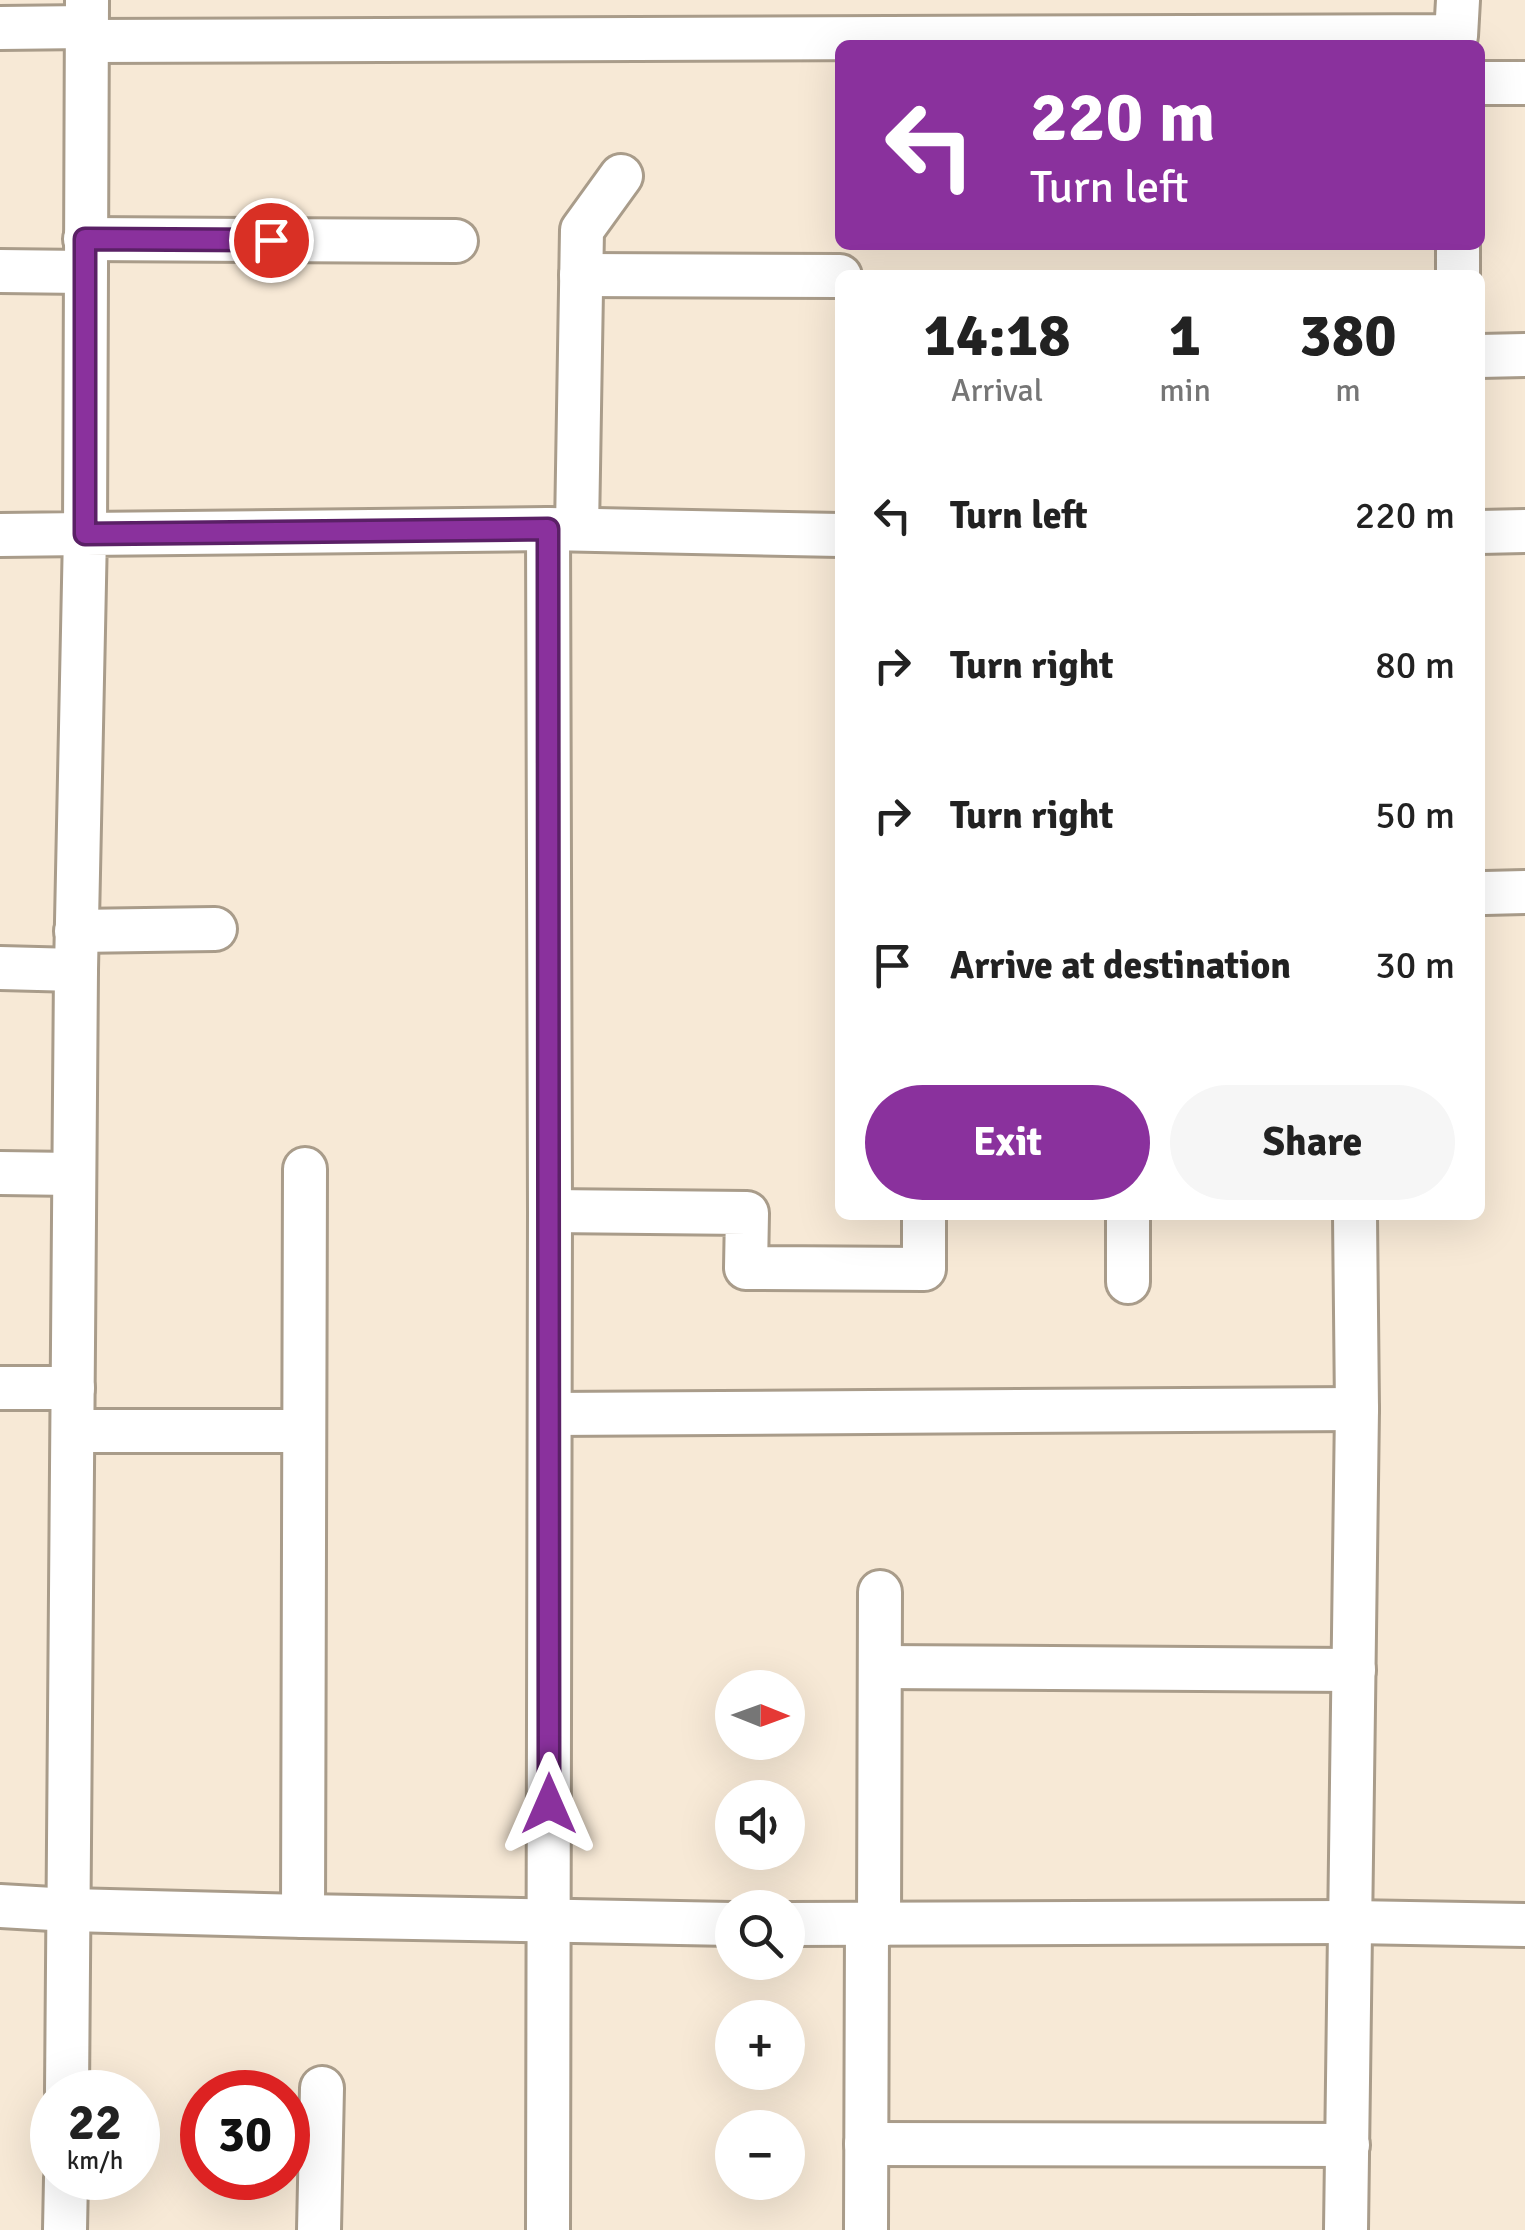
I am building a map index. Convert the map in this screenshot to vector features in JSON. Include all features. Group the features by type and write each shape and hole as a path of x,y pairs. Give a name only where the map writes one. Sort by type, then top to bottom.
{"street":[{"path":"67,2070 88,23"},
{"path":"0,28 88,23 1457,27"},
{"path":"1485,83 1525,83"},
{"path":"548,2230 550,1211 562,529 582,230 620,176"},
{"path":"0,271 85,256 456,242"},
{"path":"581,275 835,276"},
{"path":"1485,356 1525,355"},
{"path":"0,535 562,529 835,536"},
{"path":"1485,532 1525,531"},
{"path":"0,968 76,951 216,929"},
{"path":"304,1916 305,1169"},
{"path":"0,1173 74,1174"},
{"path":"550,1211 747,1213 746,1268 924,1269 924,1220"},
{"path":"1128,1220 1128,1282"},
{"path":"1346,2230 1357,1409 1355,1220"},
{"path":"0,1388 73,1388"},
{"path":"550,1414 1357,1409"},
{"path":"72,1431 304,1431"},
{"path":"866,2230 880,1592"},
{"path":"880,1667 1354,1670"},
{"path":"0,1906 715,1924"},
{"path":"805,1924 1525,1925"},
{"path":"319,2230 322,2088"},
{"path":"866,2144 1348,2146"},
{"path":"65,2230 66,2200"}],"route":[{"path":"271,240 85,239 85,534 548,529 549,1804"}]}
